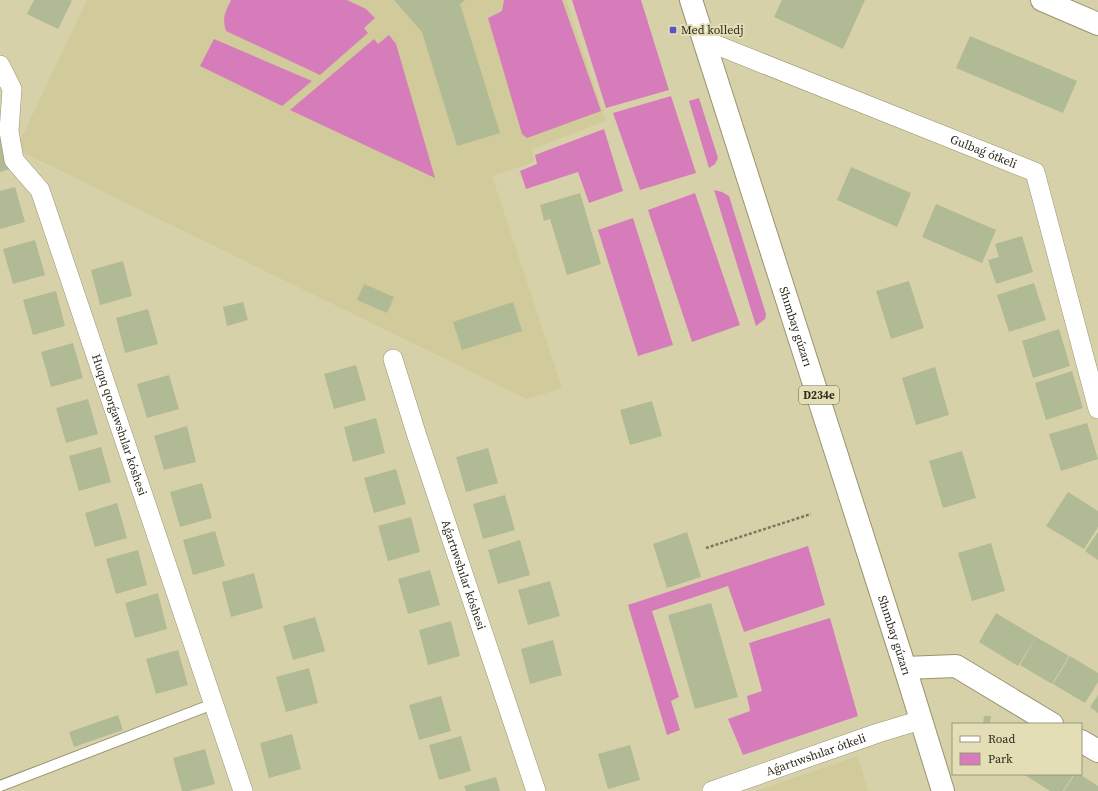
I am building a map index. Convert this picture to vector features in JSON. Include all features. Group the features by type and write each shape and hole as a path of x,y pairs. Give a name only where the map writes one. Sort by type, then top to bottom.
{"main road":[{"name":"Shımbay gúzarı","path":"691,0 943,791"},
{"path":"1042,0 1098,24"},
{"path":"905,668 956,666 1050,723"},
{"path":"1082,742 1098,751"}],"street":[{"name":"Gulbaǵ ótkeli","path":"704,40 1036,172 1098,409"},
{"name":"Huqıq qorǵawshılar kóshesi","path":"0,65 12,89 9,131 14,160 40,190 243,791"},
{"name":"Aǵartıwshılar kóshesi","path":"393,358 417,436 536,791"},
{"name":"Aǵartıwshılar ótkeli","path":"712,791 878,733 921,720"}],"lane":[{"path":"0,786 213,704"}],"path":[{"path":"706,548 811,514"}],"shaded area":[{"path":"87,0 566,0 606,121 532,149 534,162 492,176 562,388 527,399 16,149"},
{"path":"858,756 868,791 756,791"}],"green space":[{"path":"231,0 347,0 366,9 375,18 364,28 368,33 320,75 226,31 224,22 225,15"},
{"path":"504,0 562,0 601,111 527,138 522,134 488,18 502,11"},
{"path":"572,0 641,0 669,90 606,108"},
{"path":"389,35 396,44 435,178 290,110 374,39 378,44"},
{"path":"214,39 312,81 282,106 200,66"},
{"path":"671,96 696,173 640,190 613,113"},
{"path":"699,98 718,158 715,164 709,168 689,101"},
{"path":"604,129 623,191 589,203 578,172 526,189 520,171 537,164 535,155"},
{"path":"714,190 729,196 766,314 765,319 756,326"},
{"path":"695,193 740,325 692,342 648,210"},
{"path":"633,218 673,345 638,356 598,230"},
{"path":"808,546 825,605 744,632 728,586 652,611 679,697 671,701 680,730 667,735 628,605"},
{"path":"830,618 858,716 743,755 728,719 750,711 747,696 762,691 749,643"}],"building":[{"path":"34,0 72,1 58,29 27,14"},
{"path":"394,0 465,0 460,4 500,133 457,146 422,32"},
{"path":"782,0 865,0 843,49 774,17"},
{"path":"970,36 1077,81 1063,113 956,68"},
{"path":"0,135 10,169 0,172"},
{"path":"851,167 911,193 897,227 837,200"},
{"path":"15,187 25,222 0,229 0,191"},
{"path":"580,193 601,264 567,275 550,219 544,221 540,205"},
{"path":"936,204 996,230 982,263 922,237"},
{"path":"1022,236 1033,272 996,284 988,260 999,257 995,244"},
{"path":"35,240 45,275 13,284 3,249"},
{"path":"123,261 132,296 100,305 91,270"},
{"path":"909,281 924,328 891,339 876,291"},
{"path":"1034,283 1046,320 1009,332 997,295"},
{"path":"364,284 394,297 387,313 357,300"},
{"path":"56,291 65,326 33,335 23,300"},
{"path":"243,302 248,320 227,326 223,307"},
{"path":"513,302 522,331 462,350 453,322"},
{"path":"148,309 158,344 125,353 116,318"},
{"path":"1059,329 1070,366 1033,378 1022,341"},
{"path":"73,343 83,378 51,387 41,352"},
{"path":"356,365 366,400 334,409 324,374"},
{"path":"935,367 949,415 916,425 902,378"},
{"path":"1072,371 1083,408 1046,420 1035,383"},
{"path":"169,375 179,409 147,418 137,384"},
{"path":"88,399 98,434 66,443 56,408"},
{"path":"652,401 662,436 630,445 620,410"},
{"path":"376,418 385,453 353,462 344,427"},
{"path":"1087,423 1098,459 1061,471 1049,434"},
{"path":"187,426 196,462 164,470 154,436"},
{"path":"101,447 111,482 79,491 69,456"},
{"path":"488,448 498,483 466,492 456,457"},
{"path":"962,451 976,498 943,508 929,461"},
{"path":"396,469 406,504 374,513 364,478"},
{"path":"202,483 212,518 180,527 170,492"},
{"path":"1068,492 1098,511 1098,527 1084,549 1046,526"},
{"path":"505,495 515,530 483,539 473,504"},
{"path":"117,503 127,538 95,547 85,513"},
{"path":"411,517 420,552 388,561 378,526"},
{"path":"215,531 225,566 193,575 183,540"},
{"path":"687,532 701,577 667,588 653,544"},
{"path":"1098,532 1098,560 1085,551"},
{"path":"520,540 530,575 498,584 488,550"},
{"path":"991,543 1005,591 972,601 958,553"},
{"path":"138,550 147,585 116,594 106,559"},
{"path":"430,570 440,605 408,614 398,579"},
{"path":"254,573 263,608 231,617 222,582"},
{"path":"550,581 560,616 528,625 518,590"},
{"path":"158,593 167,629 135,638 125,603"},
{"path":"711,603 738,697 695,709 668,615"},
{"path":"996,613 1036,637 1018,666 979,642"},
{"path":"315,617 325,651 293,660 283,626"},
{"path":"451,621 460,656 428,665 419,630"},
{"path":"1036,637 1069,656 1052,684 1020,665"},
{"path":"553,640 562,675 530,684 521,649"},
{"path":"178,650 188,685 156,694 146,659"},
{"path":"1070,656 1098,673 1098,682 1085,703 1053,684"},
{"path":"309,668 318,703 286,712 276,677"},
{"path":"1098,695 1098,713 1090,707"},
{"path":"441,696 451,731 419,740 409,705"},
{"path":"118,715 123,730 74,747 69,732"},
{"path":"984,716 991,716 990,723 983,723"},
{"path":"292,734 301,769 269,778 260,743"},
{"path":"461,736 471,771 439,780 429,745"},
{"path":"630,745 640,780 608,789 598,754"},
{"path":"205,749 215,784 189,791 182,791 173,758"},
{"path":"1025,775 1073,775 1063,791 1050,791"},
{"path":"1074,775 1081,775 1098,786 1098,791 1064,791"},
{"path":"496,777 500,791 466,791 464,786"}],"place":[{"name":"Med kolledj","path":"673,30"}]}
